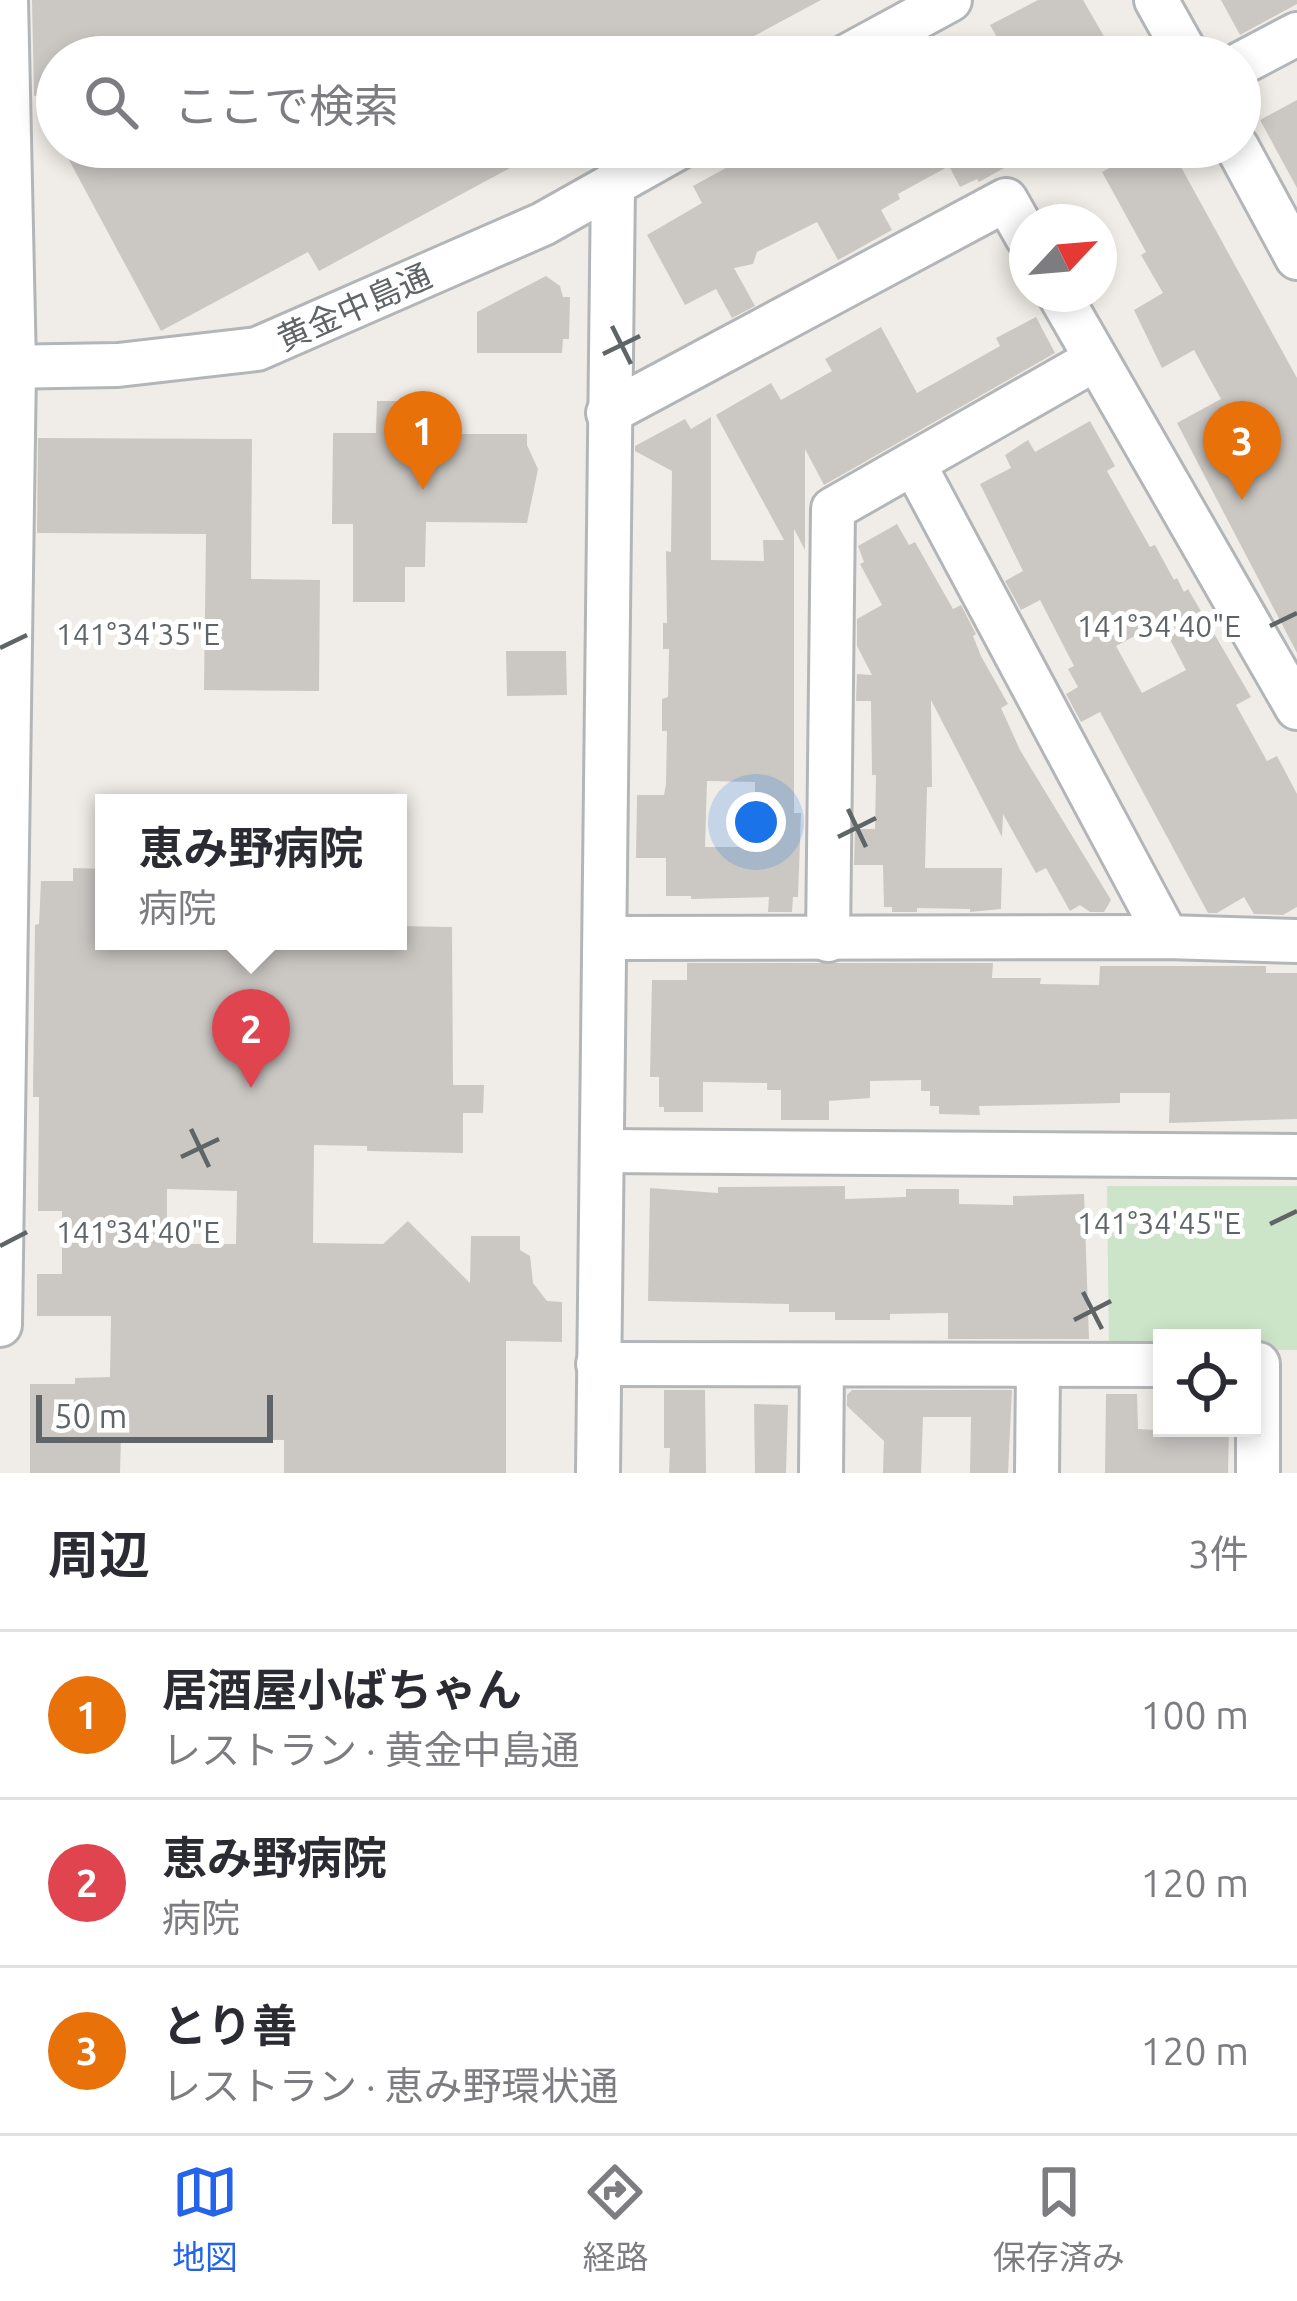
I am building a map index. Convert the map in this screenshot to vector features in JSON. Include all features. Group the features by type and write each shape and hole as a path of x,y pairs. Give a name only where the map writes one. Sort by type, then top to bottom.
{"street":[{"path":"0,1325 6,0"},
{"path":"884,36 950,0"},
{"path":"1156,0 1176,36"},
{"path":"1261,53 1297,34"},
{"name":"黄金中島通","path":"7,367 118,365 256,349 543,224 642,168"},
{"path":"1248,168 1297,258"},
{"path":"598,1473 613,184"},
{"path":"608,413 1006,200 1009,205"},
{"path":"1069,312 1297,708"},
{"path":"829,940 832,509 1096,359"},
{"path":"914,464 1167,937"},
{"path":"604,938 1297,941"},
{"path":"603,1151 1297,1156"},
{"path":"598,1364 1153,1365"},
{"path":"1258,1473 1269,1364"},
{"path":"820,1473 822,1365"},
{"path":"1037,1473 1038,1367"}],"green space":[{"path":"1107,1186 1297,1186 1297,1350 1261,1350 1261,1329 1153,1329 1153,1350 1109,1351"}],"building":[{"path":"32,0 821,0 754,36 36,36 34,96"},
{"path":"1038,0 1083,0 1104,36 996,36 990,25"},
{"path":"1221,0 1297,0 1297,4 1240,35"},
{"path":"1297,100 1297,188 1261,122"},
{"path":"73,168 510,168 319,271 308,252 161,331"},
{"path":"726,168 945,168 898,194 900,199 881,210 892,230 838,260 817,222 757,252 753,264 734,268 755,306 732,318 716,289 685,305 647,235 702,203 693,186"},
{"path":"950,168 1004,168 979,182 960,187"},
{"path":"1109,168 1182,168 1297,378 1297,653 1177,423 1221,399 1194,350 1162,368 1134,310 1163,293 1102,172"},
{"path":"546,276 560,286 563,297 570,297 569,339 563,339 562,353 477,353 477,312"},
{"path":"1036,317 1055,353 824,485 805,449 805,550 794,529 794,813 801,813 798,897 793,897 792,912 768,912 769,897 666,896 666,858 636,858 637,795 664,795 666,784 662,699 668,697 669,649 663,649 663,623 667,623 672,471 635,451 635,446 685,419 691,429 711,417 711,560 764,561 763,540 784,540 716,415 771,383 781,400 832,371 825,359 881,327 917,393 1000,346 996,338","holes":["707,781 755,782 755,847 705,847"]},
{"path":"377,401 407,401 440,434 527,434 538,469 527,523 426,522 425,567 405,567 405,602 353,602 353,524 332,524 333,433 376,433"},
{"path":"1090,421 1115,466 1107,471 1150,547 1155,545 1174,580 1184,592 1188,589 1251,697 1236,705 1267,761 1277,756 1297,794 1297,907 1283,915 1254,914 1244,897 1217,913 1208,913 1100,712 1081,722 1066,694 1078,687 1068,669 1074,666 1040,600 1021,610 1005,581 1023,571 980,484 1011,468 1005,455 1028,440 1035,452","holes":["1161,622 1186,670 1142,693 1116,646"]},
{"path":"38,438 252,439 251,579 320,580 319,691 204,690 206,534 37,533"},
{"path":"897,524 909,545 915,542 953,609 961,605 981,656 1008,704 1001,708 1020,750 1111,900 1104,912 1090,912 1080,905 1070,911 1046,868 1036,873 1003,814 1002,837 931,700 932,787 927,787 925,868 1002,868 1001,909 892,912 892,907 884,907 883,865 854,865 855,829 875,829 876,775 872,775 871,701 856,701 857,674 872,675 857,646 857,619 882,605 860,564 864,562 858,546"},
{"path":"506,651 566,651 567,695 507,696"},
{"path":"73,868 95,869 95,950 407,950 407,926 452,927 453,1085 484,1085 483,1113 463,1113 463,1153 314,1145 313,1243 383,1244 408,1221 470,1283 471,1236 520,1236 520,1250 530,1256 533,1283 547,1301 562,1302 562,1342 506,1341 506,1473 284,1473 284,1440 121,1439 120,1473 30,1473 30,1384 75,1384 75,1378 110,1377 111,1316 37,1316 37,1274 62,1274 62,1211 38,1211 39,1097 33,1097 35,925 39,924 41,881 73,881","holes":["167,1189 237,1191 236,1244 167,1244"]},
{"path":"687,963 993,963 992,978 1099,985 1100,966 1266,966 1266,973 1297,973 1297,1119 1169,1123 1170,1093 1120,1093 1120,1103 979,1106 980,1115 939,1114 939,1106 930,1106 930,1091 921,1091 921,1080 870,1081 870,1098 829,1101 829,1120 781,1120 781,1090 767,1090 767,1083 703,1082 703,1112 664,1112 659,1107 659,1077 650,1077 652,980 687,980"},
{"path":"845,1186 845,1199 906,1197 906,1189 959,1189 959,1204 1013,1205 1013,1196 1084,1194 1089,1339 948,1339 948,1313 835,1320 835,1312 789,1312 789,1304 648,1301 650,1188 718,1193 718,1187"},
{"path":"664,1390 705,1390 706,1473 669,1473"},
{"path":"852,1390 1012,1390 1008,1473 970,1473 971,1417 923,1417 921,1473 883,1473 884,1441 847,1406"},
{"path":"1106,1394 1137,1394 1138,1429 1153,1430 1153,1437 1229,1437 1228,1473 1105,1473"},
{"path":"754,1404 788,1405 786,1473 755,1473"}],"place":[{"name":"居酒屋小ばちゃん","path":"423,490"},
{"name":"とり善","path":"1242,500"},
{"name":"恵み野病院","path":"251,1088"}]}
